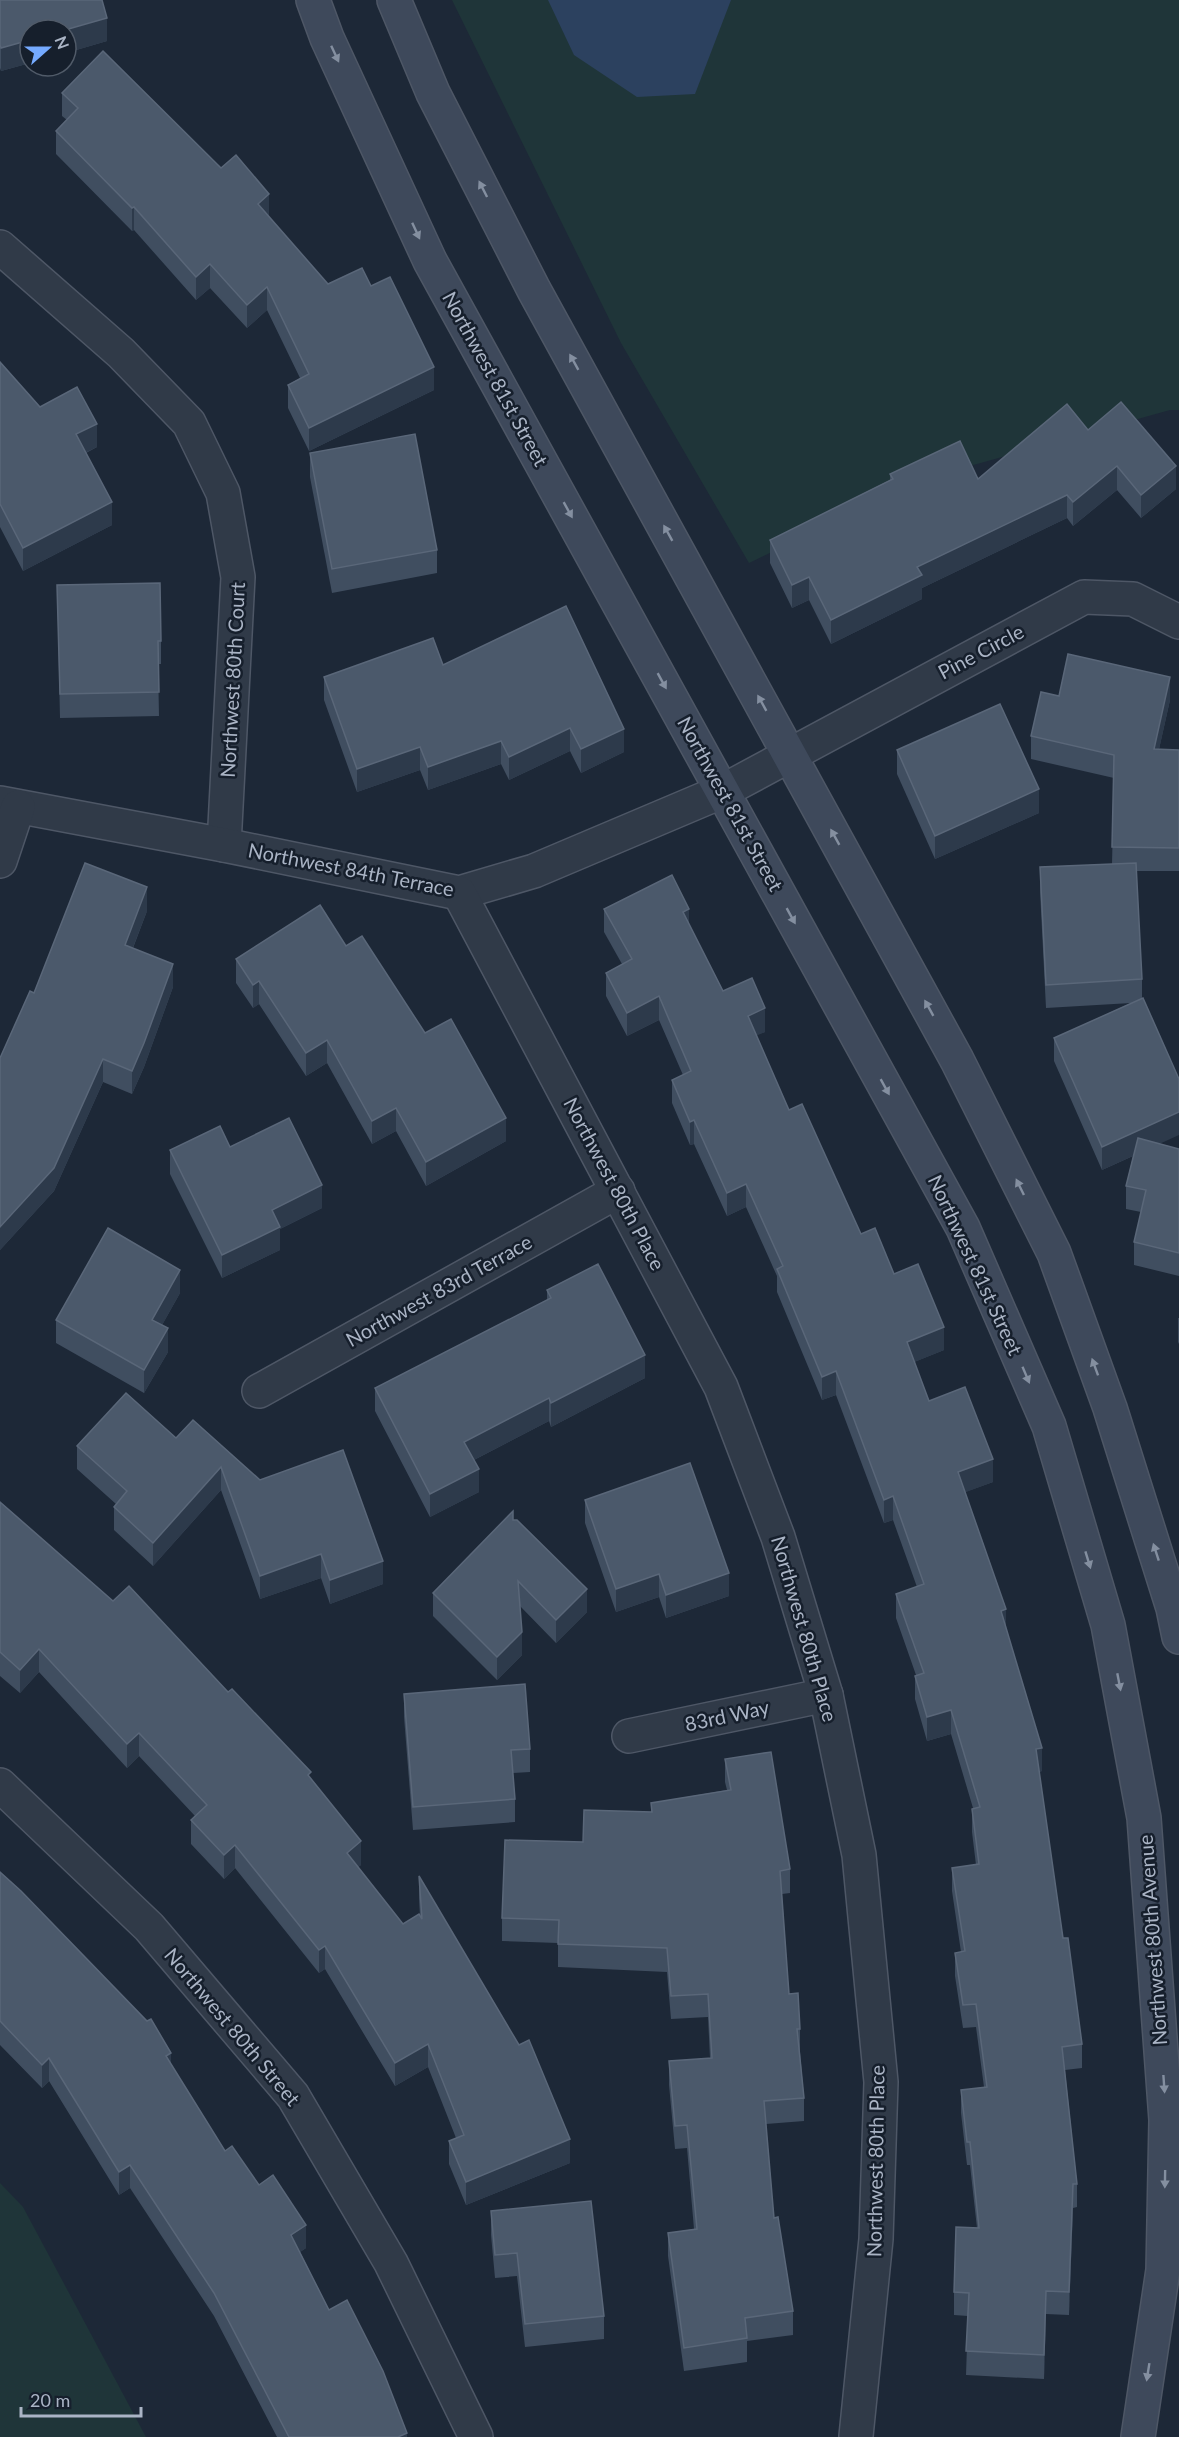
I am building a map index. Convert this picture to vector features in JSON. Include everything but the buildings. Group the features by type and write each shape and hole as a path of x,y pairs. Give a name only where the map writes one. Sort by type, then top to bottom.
{"street":[{"name":"Northwest 81st Street","path":"313,0 327,39 430,261 963,1228 1049,1426 1108,1625"},
{"path":"394,0 433,93 534,290 957,1059 1053,1253 1110,1408 1176,1623"},
{"name":"Northwest 80th Court","path":"0,248 121,353 189,423 223,492 238,577 224,845"},
{"name":"Pine Circle","path":"723,791 1084,597 1133,599 1179,622"},
{"name":"Northwest 84th Terrace","path":"9,805 224,845 459,893 534,871 723,791"},
{"path":"0,861 9,805"},
{"name":"Northwest 80th Place","path":"459,893 721,1387 778,1537 826,1695 859,1855 881,2082 876,2239 858,2437"},
{"name":"Northwest 83rd Terrace","path":"259,1391 618,1191"},
{"name":"Northwest 80th Avenue","path":"1108,1625 1144,1818 1167,2120 1163,2270 1138,2437"},
{"name":"83rd Way","path":"628,1736 826,1695"},
{"name":"Northwest 80th Street","path":"0,1785 149,1928 293,2096 391,2263 476,2437"},
{"path":"841,2437 858,2437"}],"green space":[{"path":"452,0 1179,0 1179,410 1170,410 920,480 749,563 621,343"},
{"path":"0,2183 23,2207 146,2437 0,2437"}],"water":[{"path":"548,0 731,0 695,94 637,97 574,55"}]}
